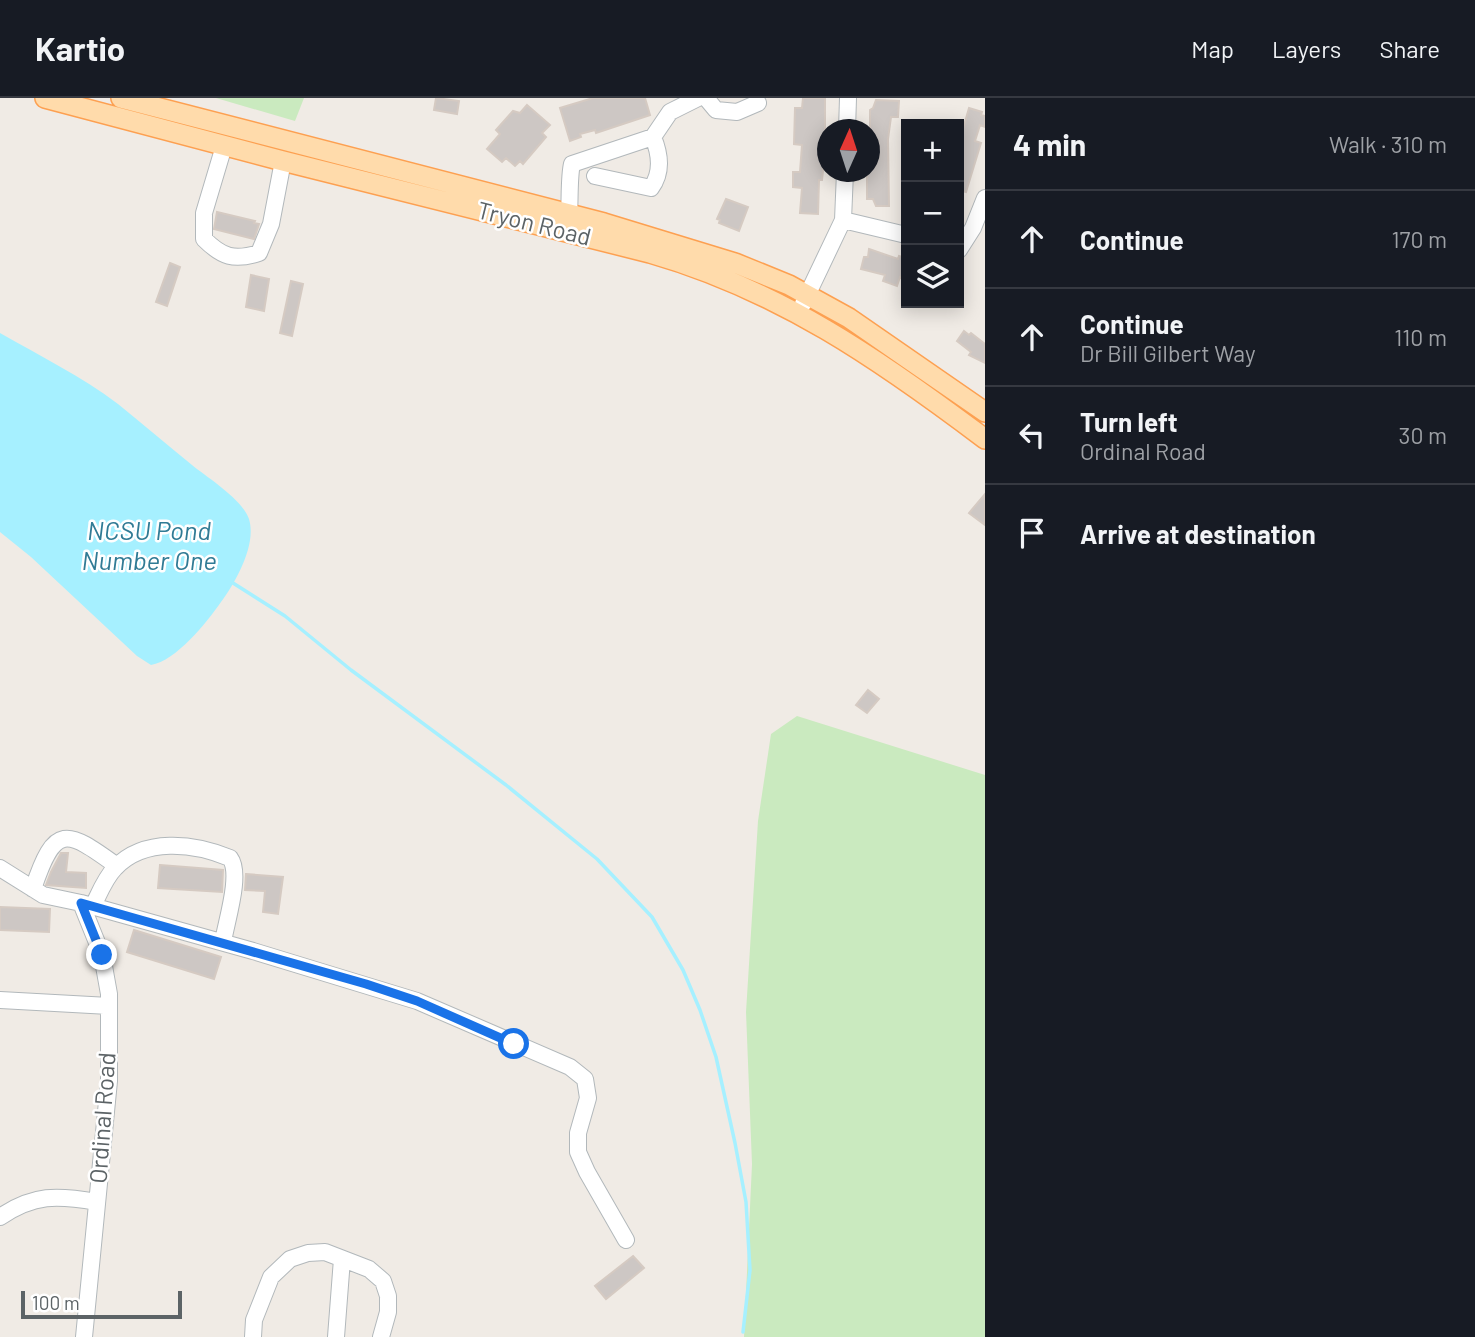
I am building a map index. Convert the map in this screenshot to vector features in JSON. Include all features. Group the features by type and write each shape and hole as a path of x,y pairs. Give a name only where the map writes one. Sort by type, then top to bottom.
{"main road":[{"name":"Tryon Road","path":"45,98 675,261 723,278 799,313 875,360 985,439"},
{"name":"Tryon Road","path":"121,98 569,214 714,255 763,273 807,294 886,342 985,412"}],"street":[{"path":"569,214 572,164 653,137 670,112 698,98"},
{"path":"706,98 716,110 737,112 758,103"},
{"path":"847,119 848,98"},
{"path":"595,176 651,188 658,178 659,165 659,152 653,137"},
{"path":"224,146 204,213 204,239 219,254 244,258 259,253 271,224 283,161"},
{"path":"799,313 842,220 844,182"},
{"path":"962,245 973,228 985,198"},
{"path":"842,220 901,234"},
{"path":"33,889 53,844 65,838 79,839 87,843 117,866"},
{"path":"87,905 117,866 139,850 178,846 204,849 230,858 234,866 234,881 223,942"},
{"path":"0,868 43,895 223,942 417,1001 570,1067 585,1079 588,1098 578,1133 578,1152 626,1240"},
{"name":"Ordinal Road","path":"84,1337 109,1081 109,1006 102,955 87,905"},
{"path":"0,1000 109,1006"},
{"path":"0,1217 16,1206 38,1198 63,1196 97,1202"},
{"path":"253,1337 254,1320 271,1277 290,1259 308,1253 325,1252 369,1269 383,1281 388,1296 388,1312 381,1337"},
{"path":"336,1337 342,1259"}],"green space":[{"path":"216,98 304,98 295,121"},
{"path":"797,716 985,775 985,1337 744,1337 752,1164 746,1012 758,821 771,734"}],"water":[{"name":"NCSU Pond Number One","path":"0,333 75,375 118,404 232,497 249,519 251,529 247,552 232,585 199,630 180,649 161,662 151,665 137,656 31,557 0,532"}],"building":[{"path":"436,98 459,101 457,114 434,110"},
{"path":"593,98 645,98 650,115 596,133 595,130 580,134 581,137 570,141 560,108"},
{"path":"803,98 825,98 825,119 817,119 818,214 800,213 802,188 793,187 793,172 800,172 802,145 794,144 795,108 802,108"},
{"path":"876,100 899,101 898,117 891,117 888,139 889,206 876,206 873,199 867,199 867,182 880,182 880,119 870,119 870,110"},
{"path":"527,105 550,125 542,133 546,137 523,164 520,161 515,166 506,158 502,162 487,149 500,134 496,130 513,111 520,113"},
{"path":"969,108 982,112 981,115 985,116 985,127 980,125 975,141 981,143 966,192 964,191 964,126"},
{"path":"726,199 748,207 739,231 719,223 720,220 717,219"},
{"path":"217,212 255,221 254,223 259,224 254,239 214,229"},
{"path":"869,249 898,259 901,257 901,278 897,286 883,281 885,275 861,269 864,257 868,257"},
{"path":"170,263 180,267 167,306 156,302"},
{"path":"251,275 269,279 264,311 246,307"},
{"path":"291,281 303,284 292,336 280,333"},
{"path":"964,331 985,344 985,363 969,355 971,352 957,341"},
{"path":"985,494 985,525 969,513"},
{"path":"868,690 879,699 867,713 856,705"},
{"path":"61,853 68,853 66,872 86,873 86,888 46,885"},
{"path":"160,865 223,870 222,892 158,888"},
{"path":"246,874 283,877 278,914 263,912 265,891 245,890"},
{"path":"0,907 50,909 49,932 0,930"},
{"path":"134,930 221,957 214,979 127,952"},
{"path":"633,1256 644,1268 606,1299 595,1286"}],"waterway":[{"path":"233,583 285,616 351,670 506,785 597,859 652,917 683,970 700,1010 716,1057 735,1143 746,1202 750,1270 743,1332"}],"route":[{"path":"102,955 81,903 366,984 417,1001 514,1044"}]}
